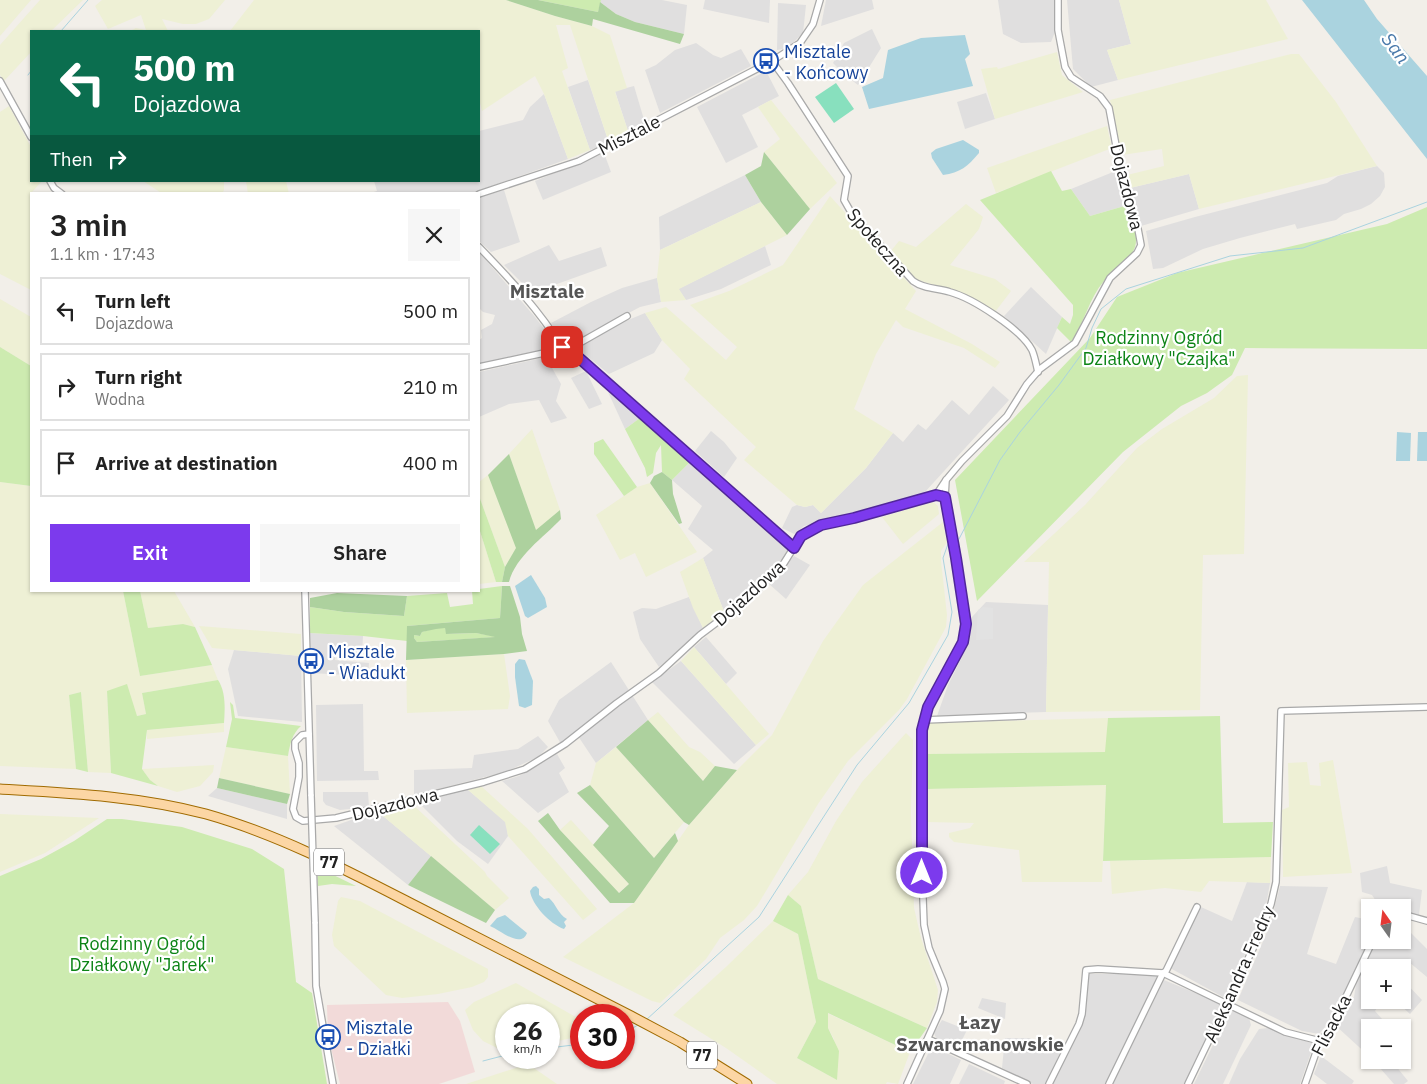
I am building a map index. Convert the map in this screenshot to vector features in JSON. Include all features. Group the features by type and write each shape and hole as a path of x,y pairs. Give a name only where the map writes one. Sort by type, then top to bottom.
{"main road":[{"name":"77","path":"0,789 125,798 179,808 247,827 324,859 631,1016 702,1055 747,1084"}],"street":[{"name":"Misztale","path":"480,194 579,161 772,61 800,43 813,24 820,0"},
{"name":"Dojazdowa","path":"936,495 962,461 1006,416 1027,384 1038,372 1075,343 1110,278 1137,253 1140,245 1138,229 1120,167 1109,108 1100,96 1071,77 1065,66 1058,30 1058,0"},
{"name":"Społeczna","path":"772,61 848,176 844,200 852,214 912,281 923,287 951,292 960,296 984,308 1019,334 1032,350 1038,372"},
{"path":"0,81 30,135"},
{"path":"51,182 59,192"},
{"path":"480,248 514,283 553,332 562,347 569,349 794,548"},
{"path":"569,349 627,316"},
{"path":"480,367 558,350 562,347"},
{"path":"907,1084 940,1011 945,989 944,982 929,948 924,925 921,759 922,730 928,707 963,642 966,624 945,497 946,480"},
{"name":"Dojazdowa","path":"309,734 302,735 295,742 299,777 293,809 296,817 303,821 336,818 484,782 525,769 565,744 659,673 700,635 748,599 784,563 801,536 821,525 863,516 936,495 945,497"},
{"path":"306,592 316,986 334,1084"},
{"name":"Aleksandra Fredry","path":"1188,1084 1228,1004 1266,921 1274,892 1276,882 1281,711 1427,707"},
{"path":"924,720 1023,716"},
{"path":"1109,1084 1197,907"},
{"path":"1411,917 1427,921"},
{"name":"Flisacka","path":"1305,1084 1320,1041 1332,1028 1369,949"},
{"path":"1049,1084 1079,1024 1082,1014 1086,970 1098,968 1163,973 1286,1032 1320,1041"},
{"path":"928,1039 1027,1084"}],"shaded area":[{"path":"601,0 662,0 687,5 684,34 635,22 616,14 600,2"},
{"path":"705,0 770,0 769,23 703,9"},
{"path":"826,0 872,0 874,9 821,26"},
{"path":"998,0 1055,0 1055,32 1051,42 1021,43 1003,34"},
{"path":"1067,0 1119,0 1131,44 1107,50 1118,80 1091,87 1073,69"},
{"path":"778,3 806,5 803,33 788,48 777,50"},
{"path":"872,29 881,48 858,85 833,63 844,43"},
{"path":"696,43 713,55 721,58 741,49 751,66 660,113 645,70 656,65 675,50"},
{"path":"766,71 779,96 742,115 758,147 726,163 697,107"},
{"path":"588,80 609,143 590,150 568,87"},
{"path":"634,86 645,123 628,131 615,91"},
{"path":"986,93 995,119 965,129 957,102"},
{"path":"544,94 568,159 475,192 374,192 377,191 374,182 480,182 480,131 523,120 530,107"},
{"path":"604,153 611,172 543,200 535,181"},
{"path":"1377,166 1384,173 1385,187 1380,196 1371,204 1361,209 1344,214 1336,220 1297,229 1295,224 1240,238 1203,249 1163,268 1153,269 1146,231 1327,183 1338,176"},
{"path":"1118,170 1128,205 1090,216 1071,189"},
{"path":"1189,174 1199,209 1141,226 1135,212 1130,188"},
{"path":"745,175 761,202 660,250 659,217"},
{"path":"504,190 520,242 491,252 480,242 480,197"},
{"path":"549,245 559,261 601,247 607,266 532,293 504,265"},
{"path":"765,246 771,265 721,289 686,300 678,289"},
{"path":"480,253 556,344 554,348 480,364 481,330 492,324 495,315 483,312 480,309"},
{"path":"657,278 661,302 640,307 568,345 551,323 622,288"},
{"path":"1031,287 1062,317 1046,354 1004,316"},
{"path":"645,313 662,340 654,353 609,374 577,348 614,326"},
{"path":"546,357 561,384 556,401 567,418 551,423 539,400 509,404 480,417 480,372"},
{"path":"586,371 602,404 589,409 571,378"},
{"path":"993,386 1009,400 924,493 864,512 804,526 794,534 782,528 792,507 797,505 805,507 813,505 821,513 866,468 893,433 903,442 918,424 926,430 952,400 969,415"},
{"path":"608,392 640,418 625,429"},
{"path":"711,431 724,442 737,458 724,477 695,451"},
{"path":"692,460 789,547 780,564 725,614 703,558 713,550 688,529 702,506 672,480"},
{"path":"794,556 810,565 786,599 768,583"},
{"path":"689,597 703,628 659,667 640,639 633,612 642,608 656,609"},
{"path":"986,602 1048,605 1046,712 937,716 948,685 962,657 972,617"},
{"path":"983,607 993,608 993,639 976,640 978,610"},
{"path":"310,633 363,636 362,654 336,653 335,660 369,663 368,676 310,673"},
{"path":"706,637 737,673 726,684 694,647"},
{"path":"234,650 301,656 302,722 238,716 228,669"},
{"path":"681,661 756,745 734,764 652,682"},
{"path":"611,662 648,720 596,763 576,733 561,744 548,721 559,700"},
{"path":"363,704 364,771 378,771 379,780 317,781 316,705"},
{"path":"538,736 548,747 538,757 505,772 414,795 414,770 472,768 474,755 518,749"},
{"path":"557,754 565,768 559,773 569,792 538,813 502,781 519,776"},
{"path":"217,788 287,804 287,819 208,796"},
{"path":"467,789 506,822 508,836 488,864 457,841 419,803"},
{"path":"323,792 368,792 369,807 340,810 326,805 323,801"},
{"path":"377,811 431,856 408,885 334,826"},
{"path":"1387,866 1390,883 1422,890 1419,915 1411,914 1411,899 1375,899 1372,895 1362,892 1360,873"},
{"path":"1247,882 1270,883 1265,911 1225,998 1170,968 1201,907 1232,921"},
{"path":"1280,886 1328,887 1307,954 1336,964 1355,917 1361,918 1361,949 1365,949 1332,1019 1319,1034 1302,1031 1238,1000 1270,925"},
{"path":"1411,933 1427,949 1427,977 1411,964 1411,959 1367,959 1372,949 1411,949"},
{"path":"1361,970 1361,1009 1376,1009 1375,1011 1382,1019 1361,1019 1361,1049 1335,1025 1354,997 1357,978"},
{"path":"1089,974 1159,974 1105,1084 1052,1084 1083,1019"},
{"path":"1164,980 1222,1004 1184,1084 1113,1084"},
{"path":"1411,988 1422,1000 1410,1014 1405,1009 1411,1009"},
{"path":"982,998 1006,1003 1005,1019 978,1008"},
{"path":"448,1002 460,1021 475,1072 439,1084 340,1084 328,1036 327,1005"},
{"path":"1233,1010 1249,1018 1251,1025 1223,1084 1194,1084 1229,1012"},
{"path":"942,1020 967,1030 958,1048 936,1038 934,1033"},
{"path":"1268,1028 1314,1044 1300,1084 1229,1084 1240,1059 1259,1029"},
{"path":"1005,1038 1029,1038 1061,1051 1046,1084 1033,1084 1002,1068"},
{"path":"932,1046 961,1060 950,1084 913,1084"},
{"path":"1321,1056 1354,1081 1352,1084 1327,1084 1314,1074"},
{"path":"969,1064 1005,1081 1004,1084 959,1084"},
{"path":"1381,1069 1398,1069 1408,1081 1404,1084 1394,1084"}],"green space":[{"path":"0,0 31,0 0,36"},
{"path":"40,0 83,0 52,30 30,30 30,53 4,81 0,75 0,45"},
{"path":"102,0 225,0 209,19 196,24 183,24 162,19 168,30 146,30 141,15 108,29 95,6"},
{"path":"254,0 506,0 592,26 610,35 627,88 615,92 628,131 609,143 570,25 556,25 568,68 562,71 590,150 568,159 544,94 535,76 482,111 480,103 480,30 231,30"},
{"path":"506,0 538,0 598,12 600,2 616,14 635,22 684,34 680,44 593,19 592,26"},
{"path":"538,0 601,0 598,12"},
{"path":"1119,0 1266,0 1288,39 1118,80 1107,50 1131,44"},
{"path":"1057,52 1062,75 1083,92 995,119 981,69 997,67 998,69"},
{"path":"1291,54 1299,54 1336,102 1377,166 1199,209 1189,174 1130,188 1127,175 1164,166 1162,149 1122,155 1110,100"},
{"path":"836,83 854,109 834,123 815,97"},
{"path":"771,100 837,183 810,209 764,152 780,139 758,107"},
{"path":"9,106 30,145 30,182 41,182 30,192 30,289 0,274 0,112"},
{"path":"1107,126 1112,148 996,193 987,168"},
{"path":"764,152 810,209 787,235 761,202 745,175 761,166"},
{"path":"1051,171 1062,191 1071,189 1090,216 1128,205 1136,237 1133,252 1099,288 1071,342 1057,328 1062,317 1070,324 1073,315 1073,305 980,200"},
{"path":"145,182 224,182 223,192 160,192"},
{"path":"246,182 286,182 289,192 248,192"},
{"path":"830,196 916,291 905,309 972,344 1000,362 995,368 964,348 903,327 896,320 876,354 854,409 893,433 866,468 821,513 813,505 805,507 797,505 744,460 756,447 684,379 690,369 662,340 645,313 666,307 726,360 737,347 690,305 729,291 783,265"},
{"path":"761,202 787,235 679,289 686,300 661,302 657,278 660,250"},
{"path":"966,204 983,217 979,229 950,265 995,279 1011,291 995,312 952,290 914,279 890,252 899,241 916,247"},
{"name":"Rodzinny Ogród Działkowy \"Czajka\"","path":"1427,207 1427,349 1245,348 1232,375 1207,393 1181,406 1123,452 977,601 955,480 1090,338 1117,297 1177,273 1387,224"},
{"path":"0,299 30,316 30,365 0,347"},
{"path":"0,347 30,365 30,486 0,482"},
{"path":"1248,375 1244,554 1203,555 1200,710 1046,712 1049,562 1024,562 1085,505 1137,448 1162,429 1214,398 1237,376"},
{"path":"640,418 692,460 672,480 662,472 661,445 656,453 653,473 647,477 645,468 625,429"},
{"path":"532,429 560,510 536,531 509,454"},
{"path":"603,439 637,487 624,496 594,454 594,443"},
{"path":"509,454 536,530 560,510 561,519 524,556 509,582 502,582 505,567 516,548 488,475"},
{"path":"662,472 672,480 673,494 682,523 679,524 650,483 654,476"},
{"path":"488,475 517,548 505,567 480,499 480,481"},
{"path":"0,482 30,486 30,592 123,592 140,676 212,665 218,680 142,693 146,714 136,716 134,711 107,691 111,773 88,772 81,692 69,695 76,769 0,766"},
{"path":"650,483 697,552 646,577 635,553 620,560 596,515 637,487"},
{"path":"480,499 505,567 502,582 496,582 480,531"},
{"path":"933,502 938,506 939,514 903,544 882,517"},
{"path":"943,522 947,542 941,551 947,615 946,627 907,699 899,710 848,761 818,804 757,906 744,920 720,938 706,959 660,1003 652,1001 563,957 634,903 689,825 737,770 772,735 823,641 863,585"},
{"path":"480,531 496,582 480,584"},
{"path":"703,558 725,614 703,628 693,608 680,572"},
{"path":"502,586 500,618 407,626 407,641 310,633 310,607 344,612 404,616 407,596 447,593 450,607 473,604 472,592 480,592 480,589"},
{"path":"502,586 510,586 520,617 527,651 406,660 407,626 500,618","holes":["445,628 446,634 476,633 495,637 417,642 414,638 414,635 420,636 422,632 436,629"]},
{"path":"123,592 140,592 148,628 183,624 195,627 212,665 140,676"},
{"path":"140,592 175,592 195,627 183,624 148,628"},
{"path":"337,593 407,596 404,616 344,612 310,607 310,598"},
{"path":"199,626 301,634 301,656 212,648"},
{"path":"436,628 445,628 447,634 476,633 498,637 417,642 414,638 414,635 420,636 422,632"},
{"path":"694,647 769,734 756,745 681,661"},
{"path":"504,654 510,696 508,709 407,713 406,660"},
{"path":"218,680 224,695 224,723 147,730 142,769 150,780 158,786 111,773 107,691 127,684 137,716 146,714 142,693"},
{"path":"81,692 88,772 76,769 69,695"},
{"path":"230,702 233,705 235,718 301,726 293,736 288,756 226,747 232,719"},
{"path":"658,712 689,747 700,752 715,766 703,781 648,720"},
{"path":"1220,716 1223,823 1273,822 1271,857 1103,861 1106,785 926,789 924,754 1105,752 1108,718"},
{"path":"1108,718 1106,752 924,754 924,727 929,723"},
{"path":"648,720 703,781 715,766 737,770 689,825 684,822 616,747"},
{"path":"224,723 224,732 147,739 147,730"},
{"path":"906,733 913,740 911,813 914,908 921,938 938,990 937,1002 927,1028 818,979 801,906 788,895 808,872 836,821 862,782"},
{"path":"226,747 288,756 290,794 219,778"},
{"path":"616,747 684,822 654,858 590,785 596,763"},
{"path":"1333,760 1352,873 1283,877 1282,810 1289,807 1288,763 1307,762 1310,785 1321,786 1319,763"},
{"path":"214,765 213,772 200,786 177,792 158,786 150,780 142,769"},
{"path":"219,778 290,794 287,804 217,788"},
{"path":"590,785 654,858 675,833 678,841 634,903 610,903 538,821 548,813 560,830 619,893 629,884 593,845 609,826 577,793"},
{"path":"1106,785 1102,882 1022,882 1019,850 954,842 949,837 949,833 970,828 974,823 926,822 926,789"},
{"path":"481,786 528,829 597,909 583,920 508,836 505,822 467,789"},
{"path":"410,802 485,872 509,898 495,910 377,811"},
{"path":"0,814 99,818 45,853 0,872"},
{"name":"Rodzinny Ogród Działkowy \"Jarek\"","path":"107,819 122,819 182,827 252,849 284,869 296,982 312,993 327,1084 0,1084 0,876 41,859 74,841"},
{"path":"571,820 629,884 618,893 560,830"},
{"path":"479,825 500,844 490,854 470,835"},
{"path":"431,856 495,910 486,923 408,885"},
{"path":"1271,857 1270,883 1209,881 1201,892 1165,888 1112,894 1110,861"},
{"path":"317,867 356,886 332,884 318,886"},
{"path":"788,895 801,906 818,979 927,1028 910,1052 828,1013 828,1028 839,1051 837,1080 797,1058 816,1022 798,934 773,921"},
{"path":"341,897 360,901 488,969 488,977 484,982 472,987 438,994 402,998 386,995 334,946 332,935 338,901"},
{"path":"773,921 798,934 816,1022 797,1058 837,1080 834,1039 828,1028 827,1013 910,1052 898,1084 887,1082 886,1084 777,1084 726,1048 673,1015"},
{"path":"516,983 553,1004 495,1004 495,1047 483,1041 473,1030 465,1010 474,1002"},
{"path":"560,1008 570,1014 570,1038 560,1041"},
{"path":"512,1069 535,1069 557,1084 466,1084"}],"water":[{"name":"San","path":"1302,0 1364,0 1377,19 1427,76 1427,159"},
{"path":"965,35 970,54 965,59 973,86 869,109 862,87 883,78 888,50 921,38"},
{"path":"963,140 979,150 979,153 963,168 954,173 943,175 932,158 931,153 936,149"},
{"path":"1397,432 1411,433 1410,461 1396,461"},
{"path":"1418,432 1427,432 1427,461 1417,461"},
{"path":"531,575 545,598 547,607 528,618 525,616 515,586"},
{"path":"519,659 525,660 533,681 532,705 525,708 519,706 515,677 515,664"},
{"path":"536,886 539,889 539,895 544,899 549,898 567,919 564,922 566,926 564,929 553,923 534,902 530,891"},
{"path":"505,915 527,933 524,937 515,939 490,926 497,918"}],"waterway":[{"path":"62,30 88,0"},
{"path":"959,539 1000,460 1086,348 1092,328 1101,309 1126,289 1230,256 1303,248 1427,202"},
{"path":"646,1020 759,917 857,765 909,703 948,635 952,612 943,558 948,544"},
{"path":"560,1047 570,1045"},
{"path":"483,1061 495,1058"}],"place":[{"name":"Misztale - Końcowy","path":"766,61"},
{"name":"Misztale - Wiadukt","path":"311,661"},
{"name":"Misztale - Działki","path":"328,1037"}],"district":[{"name":"Misztale","path":"547,291"},
{"name":"Łazy Szwarcmanowskie","path":"980,1033"}],"route":[{"path":"562,347 569,349 794,548 801,536 821,525 854,518 936,495 945,497 966,624 963,642 928,707 922,730 922,873"}]}
